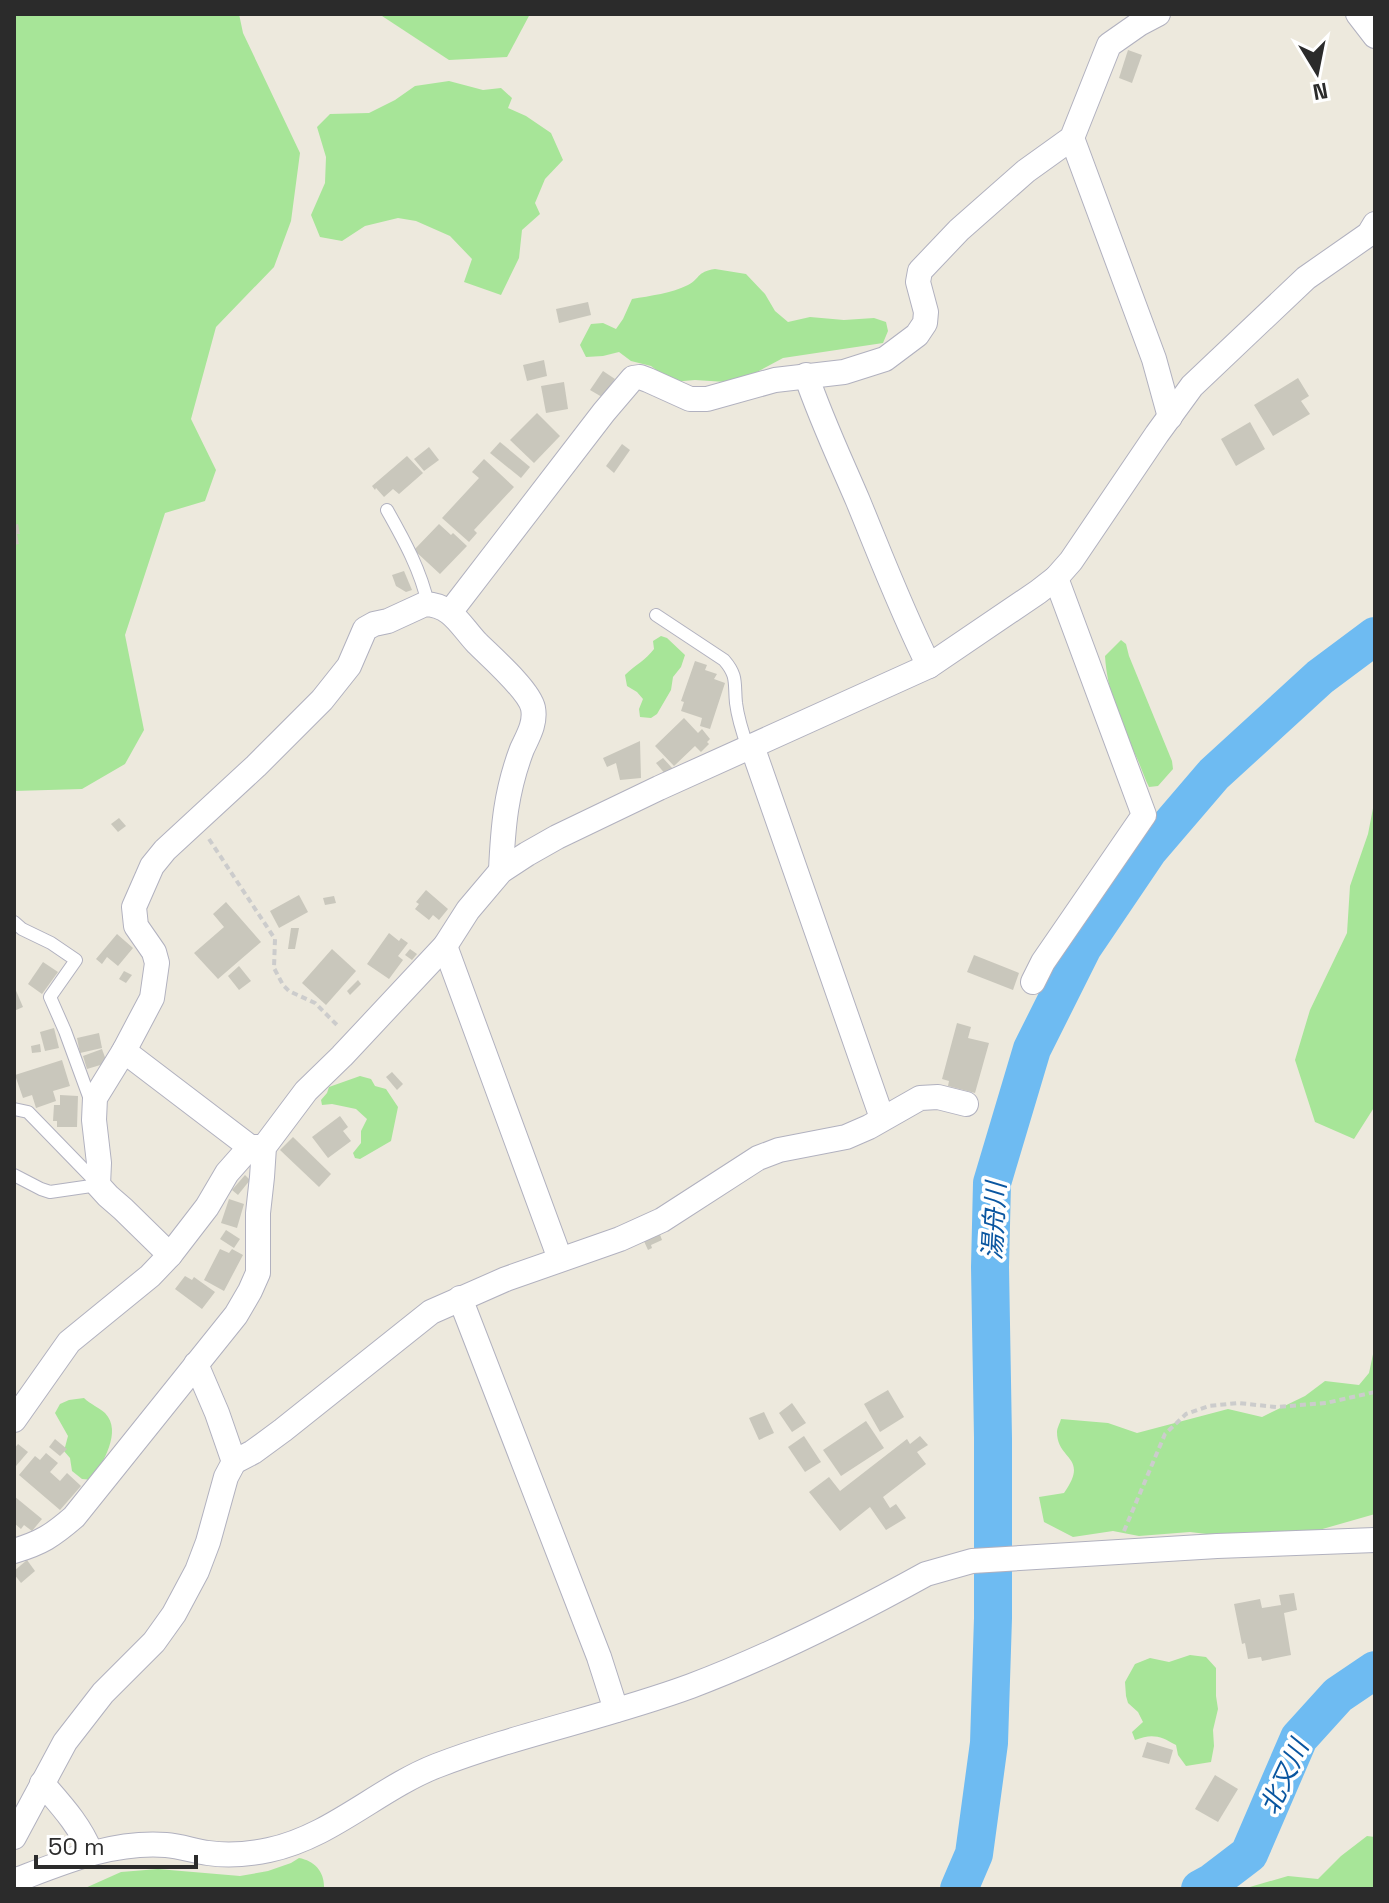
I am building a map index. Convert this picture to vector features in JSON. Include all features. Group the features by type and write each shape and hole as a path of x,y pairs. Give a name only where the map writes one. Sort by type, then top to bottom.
{"street":[{"path":"170,1255 98,1185 99,1163 93,1109 95,1098 152,998 157,963 154,952 136,926 134,907 152,866 322,700 349,666 365,629 433,601 539,495 633,378 640,377 690,399 707,399 775,380 844,372 885,359 917,335 925,323 926,312 918,282 920,271 959,230 1026,171 1072,138 1109,45 1158,14"},
{"path":"1358,14 1375,36"},
{"path":"1072,138 1154,359 1170,417"},
{"path":"14,1420 69,1342 150,1276 170,1255 207,1207 227,1173 257,1147 306,1091 445,946 468,910 501,871 557,837 659,788 929,666 1056,578 1071,561 1192,386 1306,278 1369,234 1375,224"},
{"path":"806,375 824,426 929,666"},
{"path":"1033,982 1052,949 1144,815 1056,578"},
{"path":"433,601 474,639 526,695 533,707 533,723 513,772 503,819 501,871"},
{"path":"750,747 882,1118"},
{"path":"445,946 560,1259"},
{"path":"124,1051 257,1147"},
{"path":"14,1837 65,1742 85,1714 154,1642 174,1614 202,1557 226,1477 234,1462 283,1430 431,1312 662,1220 758,1158 779,1150 846,1137 920,1098 938,1097 966,1104"},
{"path":"14,1551 52,1536 74,1517 236,1315 258,1273 257,1147"},
{"path":"460,1298 599,1657 616,1710"},
{"path":"196,1364 234,1462"},
{"path":"14,1881 91,1853 130,1846 168,1845 211,1854 268,1850 291,1844 329,1827 409,1777 498,1745 688,1687 758,1660 926,1574 972,1561 1375,1540"},
{"path":"42,1783 69,1813 84,1835 91,1853"}],"lane":[{"path":"387,510 433,601"},
{"path":"656,615 730,667 736,681 736,702 742,731 750,747"},
{"path":"14,922 76,960 50,997 93,1109"},
{"path":"14,1109 28,1112 98,1185"},
{"path":"14,1175 50,1192 98,1185"}],"path":[{"path":"196,820 275,939 272,960 283,985 315,1003 355,1042"},
{"path":"1115,1552 1165,1434 1186,1414 1209,1406 1238,1403 1276,1407 1326,1403 1375,1392"}],"green space":[{"path":"14,14 239,14 243,33 300,153 291,221 274,267 216,327 191,419 216,470 205,501 165,513 125,635 144,730 125,764 82,789 14,791"},
{"path":"379,14 530,14 507,57 449,60"},
{"path":"449,81 483,90 501,88 512,98 508,108 551,133 563,160 545,179 535,203 540,214 522,230 519,258 501,295 464,282 472,259 450,236 416,221 398,218 365,226 342,241 320,237 311,215 325,183 326,157 317,127 330,114 369,113 415,86"},
{"path":"715,269 746,274 765,294 775,311 788,322 810,317 844,320 874,318 886,322 888,331 883,343 783,358 746,378 726,382 672,382 651,366 631,361 619,352 586,357 580,345 591,324 603,323 616,329 632,299 682,288"},
{"path":"661,636 685,655 657,714 651,718 640,717 643,699 627,686 625,675 651,653 653,641"},
{"path":"1121,640 1126,644 1172,761 1173,769 1158,786 1149,787 1111,693 1105,656"},
{"path":"1375,798 1375,1106 1354,1139 1315,1122 1295,1060 1310,1010 1347,933 1350,886 1368,834"},
{"path":"360,1076 386,1089 398,1107 391,1141 360,1159 355,1158 353,1153 361,1143 361,1131 367,1119 356,1109 322,1105 321,1100 329,1087"},
{"path":"1375,1345 1375,1514 1298,1536 1248,1539 1190,1532 1139,1536 1113,1531 1073,1537 1044,1522 1039,1497 1064,1493 1074,1472 1058,1441 1057,1430 1061,1419 1108,1423 1137,1433 1228,1409 1262,1417 1305,1396 1325,1381 1359,1385 1369,1373"},
{"path":"84,1398 105,1413 112,1429 109,1447 93,1480 82,1479 72,1471 70,1458 64,1451 68,1436 55,1413 60,1404"},
{"path":"1190,1655 1206,1657 1216,1668 1218,1709 1211,1762 1186,1766 1178,1755 1176,1745 1171,1742 1151,1736 1135,1740 1132,1732 1143,1722 1128,1703 1125,1682 1135,1664 1150,1658 1169,1662"},
{"path":"1367,1836 1375,1837 1375,1889 1243,1889 1288,1876 1318,1879"},
{"path":"299,1858 318,1868 324,1889 83,1889 121,1872 158,1869 240,1876 268,1871"}],"building":[{"path":"1128,50 1142,55 1132,83 1119,78"},
{"path":"588,302 591,315 559,323 556,309"},
{"path":"544,360 547,376 527,381 523,365"},
{"path":"603,371 615,379 602,397 590,390"},
{"path":"1298,378 1309,396 1301,401 1310,414 1273,436 1254,405"},
{"path":"564,382 568,409 546,413 541,386"},
{"path":"537,413 560,436 534,463 510,440"},
{"path":"1250,422 1265,449 1236,466 1221,439"},
{"path":"500,442 530,467 521,478 490,453"},
{"path":"622,444 630,450 614,473 606,466"},
{"path":"429,447 439,460 424,471 414,459"},
{"path":"407,456 423,473 399,494 393,489 384,497 372,486"},
{"path":"484,459 514,487 474,530 477,533 469,542 442,518 479,478 472,472"},
{"path":"18,524 19,544 14,545 14,525"},
{"path":"439,524 467,546 440,574 414,550"},
{"path":"404,571 412,590 406,592 396,586 392,575"},
{"path":"695,661 707,665 705,670 717,674 714,679 725,683 710,729 700,726 702,718 681,711 684,702 681,701"},
{"path":"684,718 698,733 702,729 710,739 709,744 701,752 695,746 674,766 655,746"},
{"path":"640,741 641,778 620,780 616,763 607,767 603,758"},
{"path":"663,758 673,769 666,775 656,763"},
{"path":"119,818 126,826 118,832 111,824"},
{"path":"426,890 448,909 439,920 433,915 429,920 415,909 419,904 416,902"},
{"path":"299,895 308,912 279,928 270,911"},
{"path":"334,896 336,903 325,905 323,898"},
{"path":"226,902 261,942 218,979 194,953 224,927 213,914"},
{"path":"291,928 299,928 295,949 288,949"},
{"path":"389,933 399,941 401,938 408,943 398,956 403,960 389,979 367,964"},
{"path":"117,934 133,948 118,966 107,957 102,964 96,959"},
{"path":"332,949 356,971 326,1005 302,983"},
{"path":"410,949 417,954 412,960 405,955"},
{"path":"974,955 1019,973 1013,990 967,972"},
{"path":"43,962 58,972 42,994 28,984"},
{"path":"239,966 251,981 239,990 228,976"},
{"path":"124,971 132,975 126,983 119,979"},
{"path":"358,980 361,984 350,995 347,991"},
{"path":"14,986 23,1007 14,1011"},
{"path":"957,1023 971,1027 968,1038 989,1043 975,1093 948,1086 949,1081 942,1079"},
{"path":"54,1028 59,1048 45,1051 40,1032"},
{"path":"99,1033 102,1048 80,1053 77,1038"},
{"path":"40,1044 41,1052 32,1053 31,1046"},
{"path":"102,1049 107,1063 87,1069 83,1056"},
{"path":"62,1060 70,1086 53,1091 56,1101 36,1108 32,1095 23,1098 15,1075"},
{"path":"392,1072 403,1084 397,1090 386,1077"},
{"path":"60,1095 78,1096 77,1127 57,1127 57,1121 53,1121 54,1105 60,1105"},
{"path":"340,1116 348,1127 343,1131 351,1141 328,1158 312,1137"},
{"path":"293,1137 331,1174 319,1187 280,1150"},
{"path":"245,1175 250,1180 238,1195 232,1190"},
{"path":"229,1199 244,1204 237,1228 221,1223"},
{"path":"226,1230 240,1239 234,1248 220,1239"},
{"path":"659,1232 662,1240 648,1250 643,1239"},
{"path":"220,1249 229,1253 232,1249 243,1255 224,1291 204,1280"},
{"path":"185,1276 192,1280 194,1277 215,1292 202,1309 175,1289"},
{"path":"888,1390 904,1417 880,1432 864,1404"},
{"path":"792,1403 806,1423 792,1432 779,1413"},
{"path":"764,1412 774,1433 759,1440 749,1418"},
{"path":"866,1421 884,1448 841,1476 823,1450"},
{"path":"804,1436 821,1462 805,1472 788,1447"},
{"path":"920,1436 928,1445 917,1452 926,1464 883,1497 890,1508 896,1504 906,1518 886,1530 870,1507 840,1531 809,1492 829,1477 840,1491 907,1439 910,1444"},
{"path":"55,1439 67,1449 60,1456 49,1447"},
{"path":"18,1444 28,1452 16,1466 14,1449"},
{"path":"46,1453 58,1463 50,1472 60,1481 67,1473 81,1486 60,1510 19,1475 35,1456 40,1460"},
{"path":"14,1496 42,1519 32,1531 24,1525 21,1529 14,1523"},
{"path":"27,1560 35,1571 21,1583 14,1571"},
{"path":"1294,1593 1297,1610 1284,1613 1291,1655 1262,1661 1261,1657 1248,1659 1234,1604 1260,1599 1262,1608 1281,1605 1279,1595"},
{"path":"1147,1742 1173,1750 1169,1764 1142,1757"},
{"path":"1215,1775 1238,1789 1218,1822 1195,1809"}],"waterway":[{"name":"湯舟川","path":"959,1889 974,1854 989,1743 993,1618 992,1183 1032,1049 1083,947 1148,851 1214,774 1320,677 1375,636"},
{"name":"北又川","path":"1200,1889 1249,1854 1299,1738 1338,1695 1375,1670"}]}
